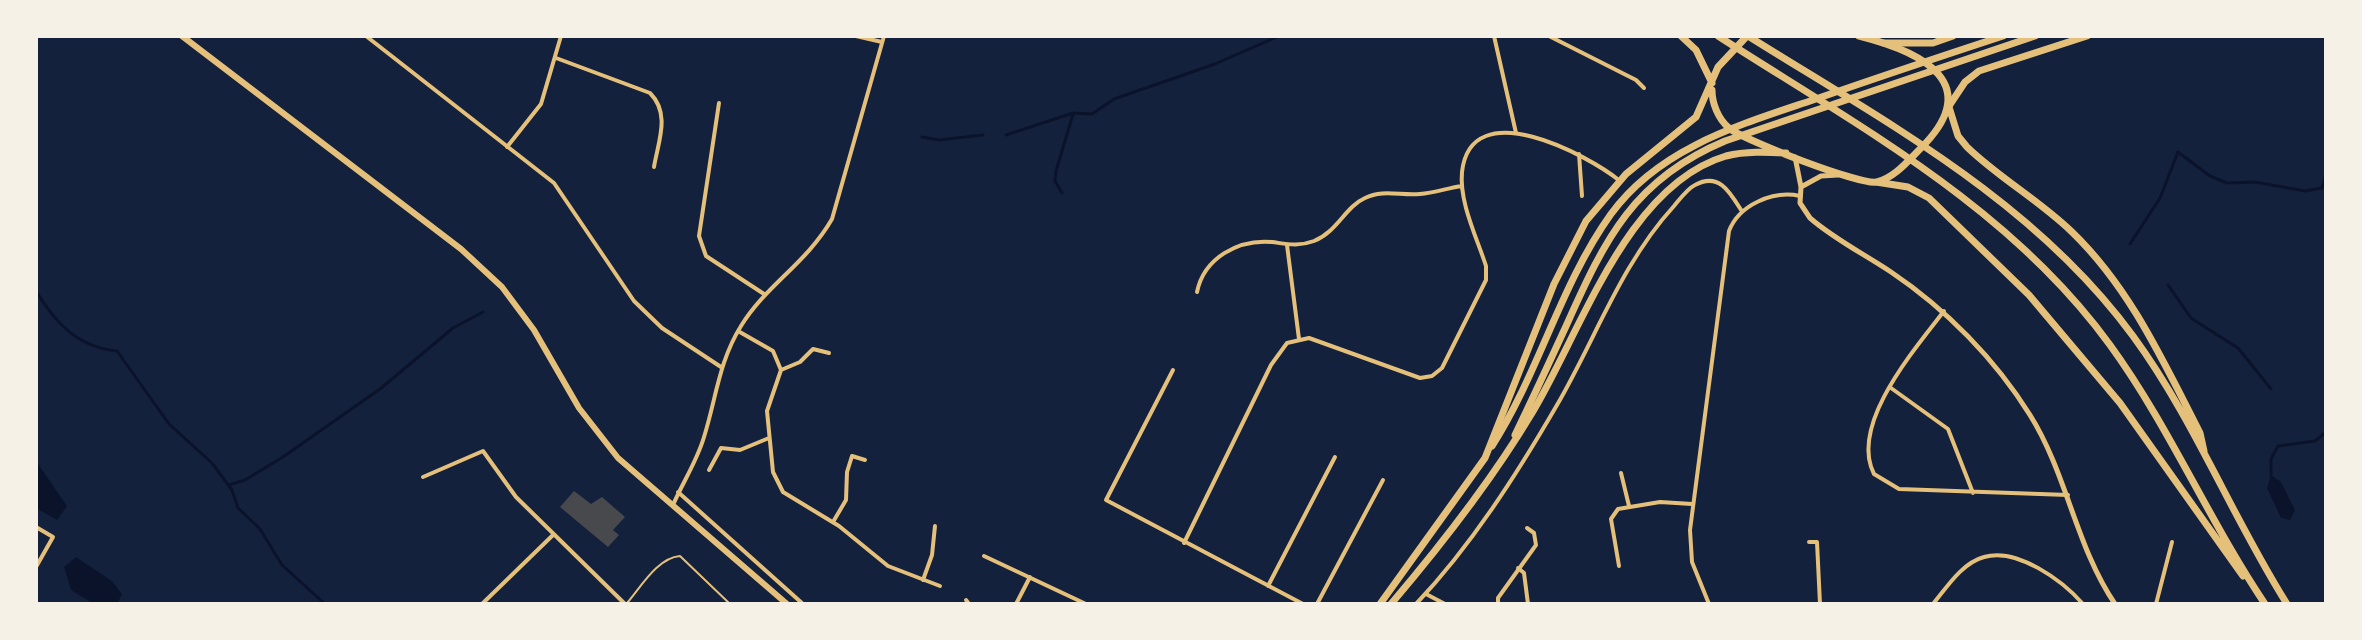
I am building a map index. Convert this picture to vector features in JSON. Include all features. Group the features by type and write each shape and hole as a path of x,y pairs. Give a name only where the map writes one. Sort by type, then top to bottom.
{"main road":[{"path":"182,36 461,249 502,287 534,330 594,429 618,458 787,604"},
{"path":"1681,36 1696,50 1712,83 1717,110 1729,128 1839,176 1860,182 1908,187 1929,198 2029,295 2120,403 2264,604"},
{"path":"1718,36 1964,197 2044,268 2082,308 2135,381 2264,604"},
{"path":"1485,458 1568,253 1586,221 1620,181 1689,124 1701,110 1726,57 1748,36 1960,169 2039,231 2106,302 2162,379 2251,548 2287,604"},
{"path":"1881,43 1933,43 1953,36"},
{"path":"1380,604 1485,458 1529,383 1577,276 1611,214 1659,165 1722,132 2003,36"},
{"path":"1509,448 1609,235 1652,184 1687,159 1725,141 2035,36"},
{"path":"1876,182 1899,169 1938,130 1965,82 1979,71 2087,36"},
{"path":"1863,37 1934,67 1945,81 1958,136 1967,147 2053,215 2114,280 2147,330 2200,433 2206,461"},
{"path":"1391,604 1453,528 1509,448 1568,350 1618,254 1652,206 1688,175 1719,159 1749,152 1790,154"}],"street":[{"path":"366,36 554,183 646,314 721,367"},
{"path":"507,147 541,104 561,36"},
{"path":"856,36 882,42"},
{"path":"673,505 704,438 721,367 738,331 764,294 792,272 821,239 832,219 884,36"},
{"path":"1495,36 1516,133"},
{"path":"1549,36 1636,80 1644,88"},
{"path":"556,58 650,93 658,102 663,117 654,167"},
{"path":"719,103 699,236 706,256 764,294"},
{"path":"1184,543 1271,365 1287,343 1309,338 1407,375 1432,376 1442,368 1486,280 1486,266 1462,186 1462,169 1473,147 1497,134 1516,133 1547,140 1579,154 1620,181"},
{"path":"1579,154 1582,196"},
{"path":"1790,154 1801,187 1803,211 1817,224 1944,311 1988,360 2031,417 2068,495 2100,582 2115,604"},
{"path":"1801,187 1821,176 1839,176"},
{"path":"1416,604 1520,465 1559,403 1626,272 1651,231 1692,186 1703,181 1711,180 1725,186 1741,210"},
{"path":"1197,292 1206,270 1230,250 1257,242 1307,243 1331,232 1363,198 1385,192 1419,194 1462,186"},
{"path":"1709,604 1697,579 1690,547 1692,504 1729,231 1741,210 1784,194 1800,196"},
{"path":"1287,245 1299,339"},
{"path":"1944,311 1891,388 1867,435 1867,461 1874,474 1899,489 2068,495"},
{"path":"738,331 773,351 781,370"},
{"path":"813,339 813,349 800,362 781,370 768,401 775,482 783,492 833,522 888,566 940,586"},
{"path":"813,349 829,353"},
{"path":"1173,370 1106,500 1303,604"},
{"path":"1891,388 1948,429 1972,483 1973,493"},
{"path":"709,470 721,448 740,450 769,438"},
{"path":"423,477 483,451 516,497 626,604"},
{"path":"833,522 846,500 847,472 852,456 865,460"},
{"path":"1268,586 1335,457"},
{"path":"1621,473 1629,506"},
{"path":"1317,604 1383,480"},
{"path":"678,492 803,604"},
{"path":"1619,566 1611,519 1618,509 1660,502 1692,504"},
{"path":"923,580 932,555 935,526"},
{"path":"36,527 53,537 36,567"},
{"path":"1498,604 1498,598 1536,545 1534,533 1527,528"},
{"path":"482,604 553,535"},
{"path":"1809,542 1817,542 1820,604"},
{"path":"2156,604 2172,542"},
{"path":"1933,604 1962,569 1982,557 1999,555 2052,573 2083,604"},
{"path":"984,556 1086,604"},
{"path":"1518,568 1524,573 1528,604"},
{"path":"1016,604 1030,577"},
{"path":"1426,594 1445,604"}],"lane":[{"path":"626,604 660,565 668,558 680,556 730,604"}],"water":[{"path":"36,461 67,506 57,520 36,508"},
{"path":"2271,475 2281,482 2295,510 2290,520 2281,518 2267,488"},
{"path":"76,557 112,581 122,594 117,604 94,604 71,590 64,567"}],"building":[{"path":"574,491 591,504 602,497 625,517 613,530 619,535 608,547 560,507"}],"waterway":[{"path":"1006,135 1073,113 1092,114 1114,99 1215,64 1279,36"},
{"path":"1062,193 1055,181 1056,171 1073,114"},
{"path":"922,137 939,140 983,135"},
{"path":"2130,244 2160,198 2178,152 2210,176 2227,183 2255,182 2305,191 2322,188 2326,175"},
{"path":"2168,285 2191,318 2238,348 2271,389"},
{"path":"36,291 69,332 91,345 117,351 169,424 212,463 232,490 238,508 260,529 282,565 325,604"},
{"path":"229,485 245,480 283,457 380,389 453,328 483,312"},
{"path":"2271,475 2271,459 2278,446 2315,441 2326,432"}]}
